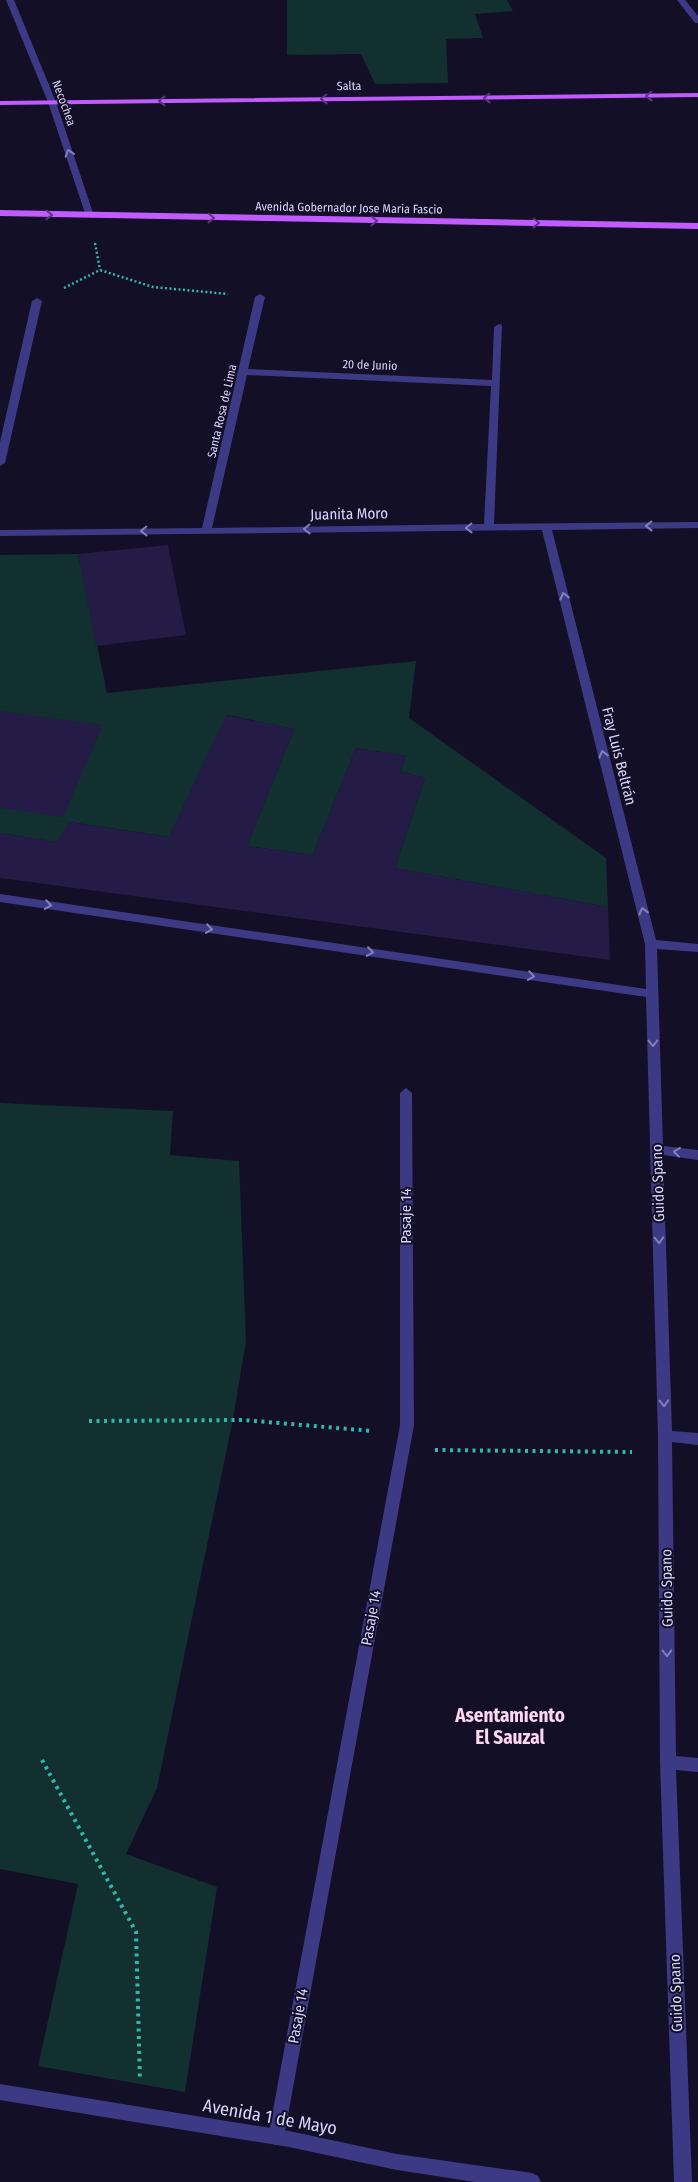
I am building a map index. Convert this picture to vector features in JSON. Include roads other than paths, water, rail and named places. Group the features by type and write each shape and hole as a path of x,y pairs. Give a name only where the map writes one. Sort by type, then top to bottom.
{"main road":[{"name":"Salta","path":"0,102 698,95"},
{"name":"Avenida Gobernador Jose Maria Fascio","path":"0,213 698,226"}],"street":[{"name":"Necochea","path":"10,0 52,102 90,216"},
{"path":"681,0 698,21"},
{"name":"Santa Rosa de Lima","path":"206,530 260,297"},
{"path":"0,464 37,301"},
{"path":"489,528 499,327"},
{"name":"20 de Junio","path":"244,372 496,382"},
{"name":"Juanita Moro","path":"0,533 698,525"},
{"name":"Fray Luis Beltrán","path":"546,527 651,944 652,994"},
{"path":"0,898 652,994"},
{"path":"651,944 698,948"},
{"name":"Guido Spano","path":"652,994 665,1436 668,1762 683,2182"},
{"name":"Pasaje 14","path":"276,2137 406,1426 406,1093"},
{"path":"657,1150 698,1155"},
{"path":"665,1436 698,1439"},
{"path":"668,1762 698,1765"},
{"name":"Avenida 1 de Mayo","path":"0,2092 276,2137 397,2162 532,2182"}],"district":[{"name":"Asentamiento El Sauzal","path":"510,1726"}]}
